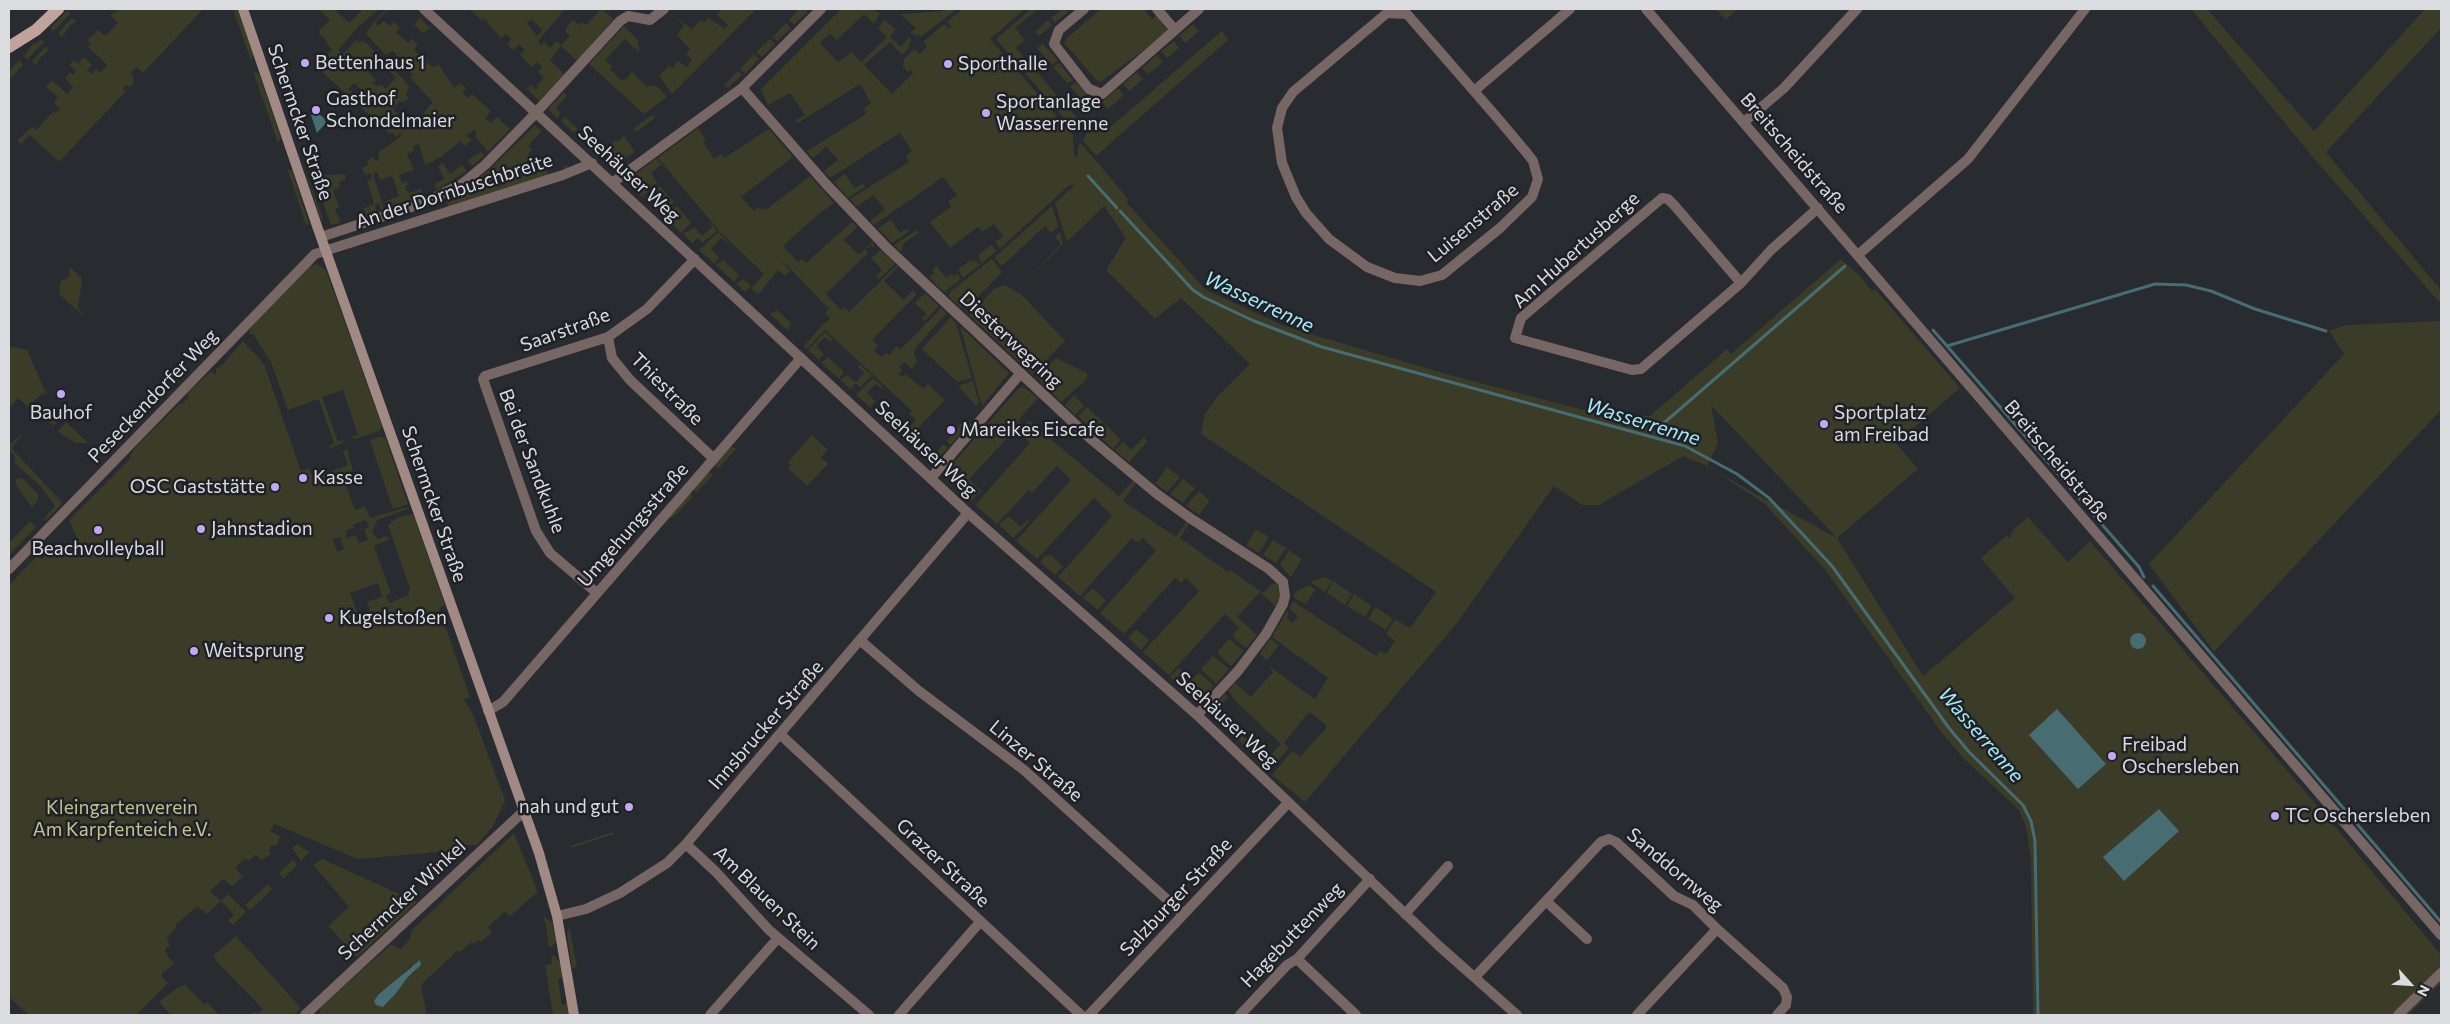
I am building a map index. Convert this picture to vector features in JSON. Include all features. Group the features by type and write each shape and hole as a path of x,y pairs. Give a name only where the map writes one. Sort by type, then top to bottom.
{"main road":[{"path":"9,47 36,30 58,9"},
{"name":"Schermcker Straße","path":"243,9 325,250 546,875 557,916 574,1015"}],"street":[{"name":"Seehäuser Weg","path":"424,9 968,513 1197,715 1405,914 1517,1015"},
{"name":"An der Dornbuschbreite","path":"321,237 423,203 452,190 485,165 620,21 637,13 650,20 664,9"},
{"path":"612,183 742,88 821,9"},
{"path":"1084,9 1058,30 1054,44 1088,89 1097,94 1106,91 1199,9"},
{"path":"1157,9 1175,30"},
{"path":"1474,91 1570,9"},
{"name":"Breitscheidstraße","path":"1646,9 1859,254 2441,936"},
{"path":"1744,122 1784,88 1857,9"},
{"path":"1859,254 1968,159 2085,9"},
{"name":"Luisenstraße","path":"1405,11 1533,161 1538,179 1536,188 1524,206 1453,267 1431,279 1407,280 1380,272 1355,260 1328,239 1306,213 1296,197 1282,163 1277,128 1282,108 1293,92 1375,21 1387,13 1405,11"},
{"name":"Diesterwegring","path":"742,88 876,236 1021,373 1134,476 1190,518 1270,569 1283,582 1286,596 1266,634 1238,671 1197,715"},
{"name":"An der Dornbuschbreite","path":"325,250 518,190 592,163"},
{"name":"Am Hubertusberge","path":"1741,283 1665,197 1521,318 1516,338 1636,370 1741,283 1770,250 1818,208"},
{"name":"Peseckendorfer Weg","path":"9,570 310,260 325,250"},
{"name":"Saarstraße","path":"482,379 485,376 608,337 647,309 695,260"},
{"name":"Thiestraße","path":"608,337 612,358 630,380 713,458"},
{"name":"Umgehungsstraße","path":"488,711 503,702 801,358"},
{"path":"931,478 1021,373"},
{"name":"Bei der Sandkuhle","path":"482,379 536,531 550,552 597,593"},
{"name":"Innsbrucker Straße","path":"557,916 586,909 620,893 667,863 686,844 781,735 861,641 871,625 968,513"},
{"name":"Linzer Straße","path":"861,641 919,691 1024,770 1183,914"},
{"name":"Grazer Straße","path":"781,735 1081,1015"},
{"name":"Salzburger Straße","path":"1089,1015 1288,803"},
{"name":"Schermcker Winkel","path":"305,1015 524,811"},
{"name":"Sanddornweg","path":"1475,977 1601,842 1609,839 1616,842 1674,896 1693,906 1783,988 1787,997 1786,1005 1777,1015"},
{"name":"Am Blauen Stein","path":"686,844 716,872 778,938 869,1015"},
{"path":"1405,914 1448,866"},
{"name":"Hagebuttenweg","path":"1240,1015 1287,965 1297,959 1370,879"},
{"path":"1546,901 1588,939"},
{"path":"900,1015 980,922"},
{"name":"Sanddornweg","path":"1637,1015 1717,929"},
{"path":"710,1015 778,938"},
{"path":"1297,959 1356,1015"},
{"path":"2398,1015 2441,973"}],"green space":[{"path":"119,9 203,9 143,73 137,67 131,73 134,77 132,79 134,82 130,87 127,85 123,89 125,92 59,162 30,135 21,144 17,141 27,131 32,127 36,130 53,112 55,113 60,109 54,103 58,98 46,87 52,80 67,94 73,87 65,78 70,72 73,75 76,71 69,65 74,60 78,64 84,57 92,65 87,70 92,74 96,69 100,73 107,65 88,47 91,44 87,40 98,30 105,36 118,23 110,15"},
{"path":"233,9 238,11 246,33 253,55 251,61"},
{"path":"319,9 336,9 349,23 363,9 379,9 359,26 338,50 343,54 356,40 359,42 364,41 403,79 409,87 406,95 409,98 403,103 400,101 393,109 413,130 419,127 424,131 421,127 429,120 423,113 433,102 410,78 413,75 407,69 409,67 406,64 409,60 406,57 404,60 399,56 394,62 393,59 397,55 393,51 386,55 366,34 386,9 388,9 375,23 378,26 384,21 390,26 394,22 400,27 396,32 408,43 412,39 418,44 414,50 431,66 435,67 438,64 454,88 460,83 466,88 462,93 468,98 472,94 491,111 485,118 491,123 497,117 510,129 488,152 475,136 477,133 474,130 466,136 472,140 465,146 461,141 441,157 425,165 419,144 413,146 414,151 407,154 414,170 399,175 402,183 407,181 408,185 405,186 408,193 421,189 424,196 388,208 386,201 399,196 392,176 380,180 377,172 373,174 384,209 381,209 379,203 375,204 376,211 366,215 364,208 374,204 367,181 372,179 371,174 365,175 362,168 368,165 368,162 362,165 373,157 376,161 379,159 378,153 402,135 400,133 396,137 392,132 390,134 317,67 332,49 318,32 330,20","holes":["377,60 396,77 386,89 381,84 378,87 373,83 376,80 367,71","354,83 367,95 361,101 348,89"]},
{"path":"469,9 565,9 538,41 541,45 544,42 550,48 556,41 561,45 570,36 566,33 566,28 573,20 579,25 582,22 586,25 601,9 614,19 577,61 561,46 550,60 564,74 539,101 527,89 531,85 536,90 538,88 536,86 544,78 538,72 542,67 537,62 532,67 520,55 525,50 519,44 513,50 507,44 511,39 506,34 501,38 484,19 482,21","holes":["531,19 543,30 537,36 527,23"]},
{"path":"718,9 756,9 672,94 659,76 669,66 672,68 678,61 687,67 692,60 686,54 690,49 677,35 684,25 670,13 692,29 700,21 705,22 709,18 725,29 728,25 717,15 720,11"},
{"path":"799,9 808,11 794,25 789,20"},
{"path":"841,9 870,9 880,13 874,24 864,14 837,40 830,34 820,43 838,62 852,52 861,62 887,37 878,28 884,20 896,29 890,37 901,47 909,37 911,39 909,48 902,55 890,42 864,65 892,94 913,73 911,70 908,72 903,67 904,59 915,49 919,54 927,47 923,42 944,24 949,29 951,27 947,22 962,9 1025,9 990,39 1073,135 1074,156 1078,157 1078,147 1081,143 1129,200 1126,202 1206,290 1282,325 1307,333 1450,375 1637,424 1640,416 1650,416 1727,349 1731,354 1841,259 1859,275 1872,291 1875,289 1960,388 1896,443 1918,469 1837,538 1923,676 2015,598 1981,558 2007,535 2009,538 2012,536 2010,534 2015,528 2028,517 2068,562 2090,541 2338,830 2441,955 2441,983 2408,1015 2033,1015 2031,859 2026,827 2019,810 1963,758 1942,733 1826,571 1765,504 1716,472 1835,537 1711,405 1718,443 1707,466 1683,456 1599,505 1582,505 1554,486 1457,623 1305,802 1272,775 1292,751 1300,757 1326,728 1326,725 1309,712 1284,743 1289,748 1276,763 1268,758 1281,744 1232,698 1233,696 1228,691 1235,683 1251,697 1273,672 1267,665 1315,699 1328,678 1272,637 1287,611 1289,613 1287,618 1293,623 1298,616 1289,609 1293,601 1376,656 1380,651 1386,654 1395,641 1386,634 1395,619 1410,628 1436,592 1201,434 1205,414 1218,396 1250,364 1181,298 1155,319 1106,270 1126,238 1104,206 1067,242 1055,203 1075,185 1069,185 1000,249 995,242 1003,236 994,224 982,232 978,227 950,248 930,222 951,207 948,201 957,195 943,177 874,225 870,221 885,209 873,195 857,207 850,199 909,162 906,156 912,151 900,133 830,178 824,171 838,160 826,147 813,158 807,151 866,114 864,108 871,103 860,84 798,123 796,120 805,115 790,93 768,105 761,91"},
{"path":"942,9 957,9 922,36 914,35 910,32 916,28 900,14 942,11"},
{"path":"1031,9 1038,9 1015,28 1025,40 1016,48 1082,124 1075,131 996,39"},
{"path":"1062,9 1069,11 1055,23 1051,18"},
{"path":"1101,9 1144,9 1152,19 1157,15 1168,32 1099,83 1064,43 1067,38"},
{"path":"1716,9 1737,9 1726,20"},
{"path":"2191,9 2207,9 2314,131 2425,9 2441,9 2441,28 2326,152 2441,290 2441,304 2316,161"},
{"path":"67,11 71,13 53,32 51,27"},
{"path":"72,18 76,22 70,25 62,37 58,33"},
{"path":"420,18 430,28 423,33 414,25"},
{"path":"1048,20 1052,25 1039,36 1035,32"},
{"path":"786,23 791,28 777,41 773,37"},
{"path":"1193,24 1199,31 1185,43 1179,36"},
{"path":"624,26 638,40 639,52 625,39 605,60 612,66 610,69 621,80 626,79 632,72 647,87 650,85 659,88 667,97 644,114 589,64"},
{"path":"1222,31 1228,40 1096,156 1083,141 1092,123 1097,119 1107,130"},
{"path":"770,39 775,44 762,57 756,52"},
{"path":"41,40 44,42 27,60 24,56 32,45"},
{"path":"1174,41 1179,48 1167,58 1161,51"},
{"path":"1043,44 1058,60 1052,65 1037,48"},
{"path":"45,47 49,50 39,59 36,65 32,61"},
{"path":"754,54 759,59 745,74 740,69"},
{"path":"1157,55 1163,62 1148,74 1142,68"},
{"path":"19,60 23,65 9,80 9,72"},
{"path":"1059,63 1073,80 1068,84 1053,67"},
{"path":"253,71 259,74 281,138 278,143"},
{"path":"738,71 742,75 728,88 724,85"},
{"path":"1137,72 1143,79 1129,91 1123,84"},
{"path":"1076,82 1090,99 1084,103 1070,86"},
{"path":"1118,88 1124,95 1108,109 1102,102"},
{"path":"564,92 567,96 556,108 560,113 558,119 548,109"},
{"path":"652,115 655,118 636,132 634,128"},
{"path":"565,117 578,129 574,133 561,121"},
{"path":"535,125 542,131 528,146 532,149 528,154 550,175 565,171 563,168 566,165 570,169 576,163 578,165 575,169 449,208 446,201 469,187 489,170"},
{"path":"698,128 706,140 703,142 714,159 721,154 724,158 769,129 793,157 741,197 754,211 760,207 762,210 767,209 810,176 834,203 815,217 783,246 798,262 802,259 806,263 852,222 857,227 844,240 859,255 872,242 874,248 871,245 865,250 868,253 826,294 841,310 844,307 849,312 896,266 898,267 884,281 904,300 913,290 917,294 872,340 878,346 874,351 882,357 886,353 889,355 897,346 901,349 941,308 947,313 917,346 914,353 917,362 912,369 904,362 899,367 902,370 899,374 902,377 906,374 923,389 928,384 945,400 918,428 921,438 913,447 909,440 907,442 892,428 898,423 907,430 916,420 909,414 912,411 825,330 807,349 804,346 822,325 830,319 825,313 829,309 781,259 790,271 785,276 778,270 758,295 751,289 764,274 719,231 658,158"},
{"path":"624,136 635,152 613,168 593,151 596,146 604,152 615,140 617,142"},
{"path":"481,152 485,155 472,166 468,160"},
{"path":"301,158 323,219 321,220"},
{"path":"656,158 669,173 661,165 651,173 657,182 642,197 628,184 629,180"},
{"path":"443,163 450,174 462,165 467,171 437,189 435,184 444,179 438,166"},
{"path":"287,168 292,171 309,224 306,225"},
{"path":"345,174 346,179 339,182 340,188 333,190 339,207 335,209 340,220 339,223 331,225 314,176"},
{"path":"843,175 846,175 854,188 863,183 865,187 848,198 834,182"},
{"path":"660,186 674,202 661,214 644,198"},
{"path":"677,206 691,223 681,233 663,216"},
{"path":"1052,206 1058,226 1051,233 1045,226 1002,266 994,258"},
{"path":"706,218 717,231 702,243 698,238 692,243 683,234 695,227 702,236 712,227"},
{"path":"891,220 900,233 907,229 909,232 892,243 878,228"},
{"path":"917,230 919,233 904,243 901,252 894,245"},
{"path":"718,232 731,245 721,238 711,249 719,257 715,264 699,250"},
{"path":"1060,232 1063,244 1020,287 1061,244 1055,237"},
{"path":"991,245 997,251 981,264 978,255"},
{"path":"880,250 895,264 879,279 876,276 882,270 871,258"},
{"path":"992,259 1002,272 973,302 961,308 948,296 951,291"},
{"path":"723,260 739,275 734,282 716,265"},
{"path":"971,260 973,262 976,260 980,265 963,278 958,269"},
{"path":"317,264 326,270 382,426 379,431 355,439 351,437 358,435 343,390 322,397 338,442 344,440 343,443 331,448 329,446 334,443 319,399 288,410 271,362 253,334 250,334 250,328 310,266"},
{"path":"937,266 946,278 952,274 954,276 957,274 961,279 944,292 929,277 935,273 932,270"},
{"path":"70,267 82,279 78,308 87,319 59,294 60,282 69,277"},
{"path":"743,279 751,286 745,292 736,284"},
{"path":"1004,285 1021,294 1065,341 1032,374 969,315 994,289"},
{"path":"925,293 939,306 925,321 922,318 926,314 915,303"},
{"path":"777,310 791,323 788,331 770,314"},
{"path":"951,317 956,323 972,378 957,382 922,349"},
{"path":"2441,321 2441,410 2214,652 2149,564 2344,354 2329,331 2346,325"},
{"path":"960,326 1009,373 982,406"},
{"path":"825,332 833,340 831,342 825,337 816,346 824,354 819,360 808,350"},
{"name":"Kleingartenverein Am Karpfenteich e.V.","path":"243,341 264,364 301,471 309,469 313,478 348,465 343,451 347,449 353,471 342,475 355,510 365,506 370,518 408,507 377,520 372,532 378,539 387,536 389,540 374,546 391,593 386,595 389,603 408,595 410,589 388,525 398,517 413,514 445,605 439,608 470,697 464,700 472,712 505,800 493,826 477,845 461,845 451,851 358,859 274,824 270,831 280,836 277,845 271,845 269,852 272,854 261,860 256,855 248,861 245,859 235,868 243,877 232,886 223,879 210,891 221,901 207,914 197,907 175,925 176,928 167,937 170,948 167,947 165,950 168,957 175,963 161,975 168,983 136,1015 29,1015 9,997 9,585 38,555 42,559 47,553 52,554 77,538 69,520 131,458 130,456 136,447 180,403 182,404 189,397 187,393 212,371 214,375 216,374 216,369 224,363","holes":["366,520 369,527 364,529 368,540 359,543 356,535 345,539 347,530 354,528 353,525","340,537 344,549 337,552 333,539","378,583 382,597 367,602 370,610 358,614 350,593"]},
{"path":"9,346 27,350 47,395 43,393 28,407 18,398 9,408"},
{"path":"828,357 844,372 839,379 821,363"},
{"path":"1056,358 1087,373 1087,379 1061,402 1036,377"},
{"path":"860,365 872,376 860,387 856,383 850,389 840,380 847,375 856,382 864,373 858,367"},
{"path":"873,378 882,386 881,388 875,384 867,393 875,401 871,408 856,395"},
{"path":"973,381 979,403 976,406 958,386"},
{"path":"1023,387 1038,398 1018,420 1024,426 1029,421 1119,496 1133,480 1136,483 1123,501 1176,537 1187,521 1189,523 1180,538 1228,572 1230,570 1263,593 1270,585 1277,583 1280,598 1276,607 1260,592 1237,617 1257,635 1246,648 1234,638 1233,634 1239,628 1225,614 1169,675 1143,652 1199,591 1186,578 1181,583 1175,578 1124,634 1100,613 1156,551 1143,538 1138,543 1132,538 1080,596 1058,577 1112,516 1094,498 1037,559 1016,541 1071,480 1057,466 1032,493 1029,490 997,524 975,505 1030,443 1015,430 969,479 981,491 971,501 947,478 947,470 1018,389"},
{"path":"1074,395 1084,406 1075,415 1065,405"},
{"path":"879,404 894,419 889,426 872,409"},
{"path":"1087,407 1103,422 1094,432 1078,416"},
{"path":"46,409 56,410 62,417 53,426 41,414"},
{"path":"66,422 88,443 77,443 62,435 58,431"},
{"path":"962,422 967,427 951,445 947,441"},
{"path":"1105,424 1121,440 1113,449 1096,433"},
{"path":"24,433 11,448 61,501 61,505 47,519 42,521 55,506 41,487 15,463 15,456 9,450 9,445"},
{"path":"812,435 828,450 821,457 828,464 807,486 788,468 791,465 788,462"},
{"path":"378,437 385,437 408,504 393,509 370,441"},
{"path":"1144,437 1147,442 1129,462 1115,450 1123,442 1131,450"},
{"path":"925,443 936,452 944,444 948,448 933,463 917,451"},
{"path":"731,446 736,449 718,469 715,465"},
{"path":"1167,467 1180,477 1167,492 1155,483"},
{"path":"707,470 713,475 696,493 693,489"},
{"path":"22,478 38,494 38,500 32,508 16,485 15,479"},
{"path":"1183,479 1195,488 1183,503 1170,494"},
{"path":"1199,491 1210,501 1199,515 1186,506"},
{"path":"689,493 693,496 676,515 672,518 670,517 669,514"},
{"path":"1008,516 1021,527 1027,520 1029,522 1013,538 999,525"},
{"path":"30,521 36,527 9,555 9,543"},
{"path":"1256,529 1269,537 1259,553 1246,545"},
{"path":"1273,540 1286,548 1276,563 1263,555"},
{"path":"1289,550 1302,559 1291,577 1280,565"},
{"path":"1051,555 1063,567 1055,575 1040,562 1045,556"},
{"path":"1324,577 1332,581 1325,592 1310,582"},
{"path":"1333,581 1352,594 1345,605 1327,593"},
{"path":"1309,585 1323,595 1315,590 1306,604 1294,598 1295,592"},
{"path":"1092,588 1106,600 1098,610 1083,598"},
{"path":"1354,594 1372,606 1365,617 1347,606"},
{"path":"1375,607 1393,619 1386,630 1368,619"},
{"path":"1136,629 1149,640 1141,650 1128,638"},
{"path":"1229,639 1244,651 1231,666 1218,654 1218,651"},
{"path":"1270,639 1279,645 1267,660 1260,654"},
{"path":"1213,656 1229,669 1216,684 1201,669"},
{"path":"1179,668 1192,679 1198,673 1201,674 1214,686 1201,701 1197,701 1170,677"},
{"path":"1225,694 1228,697 1216,710 1223,717 1219,722 1210,713"},
{"path":"1226,719 1240,732 1236,738 1222,724"},
{"path":"1243,735 1257,748 1254,754 1238,740"},
{"path":"613,832 614,834 571,848 571,846"},
{"path":"514,833 538,892 510,916 505,911 488,927 492,932 481,942 479,940 474,944 472,942 460,952 458,950 421,985 427,1015 319,1015 321,1007 391,944 401,949 410,939 411,931","holes":["411,965 416,971 391,996 379,993 393,984"]},
{"path":"297,844 310,852 301,861 292,848"},
{"path":"322,859 417,902 357,957 328,926 349,907 313,865"},
{"path":"293,860 297,865 283,879 279,873"},
{"path":"268,884 272,890 250,910 245,905"},
{"path":"228,894 246,912 233,925 228,920 234,915 221,901"},
{"path":"544,917 552,922 556,941 552,947 549,946"},
{"path":"569,926 577,967 572,968 567,934"},
{"path":"236,936 301,1008 294,1015 249,1015 254,1012 259,1013 263,1009 216,961 214,955"},
{"path":"554,955 560,963 563,977 558,979 562,1005 567,1004 569,1015 553,1015 545,965 552,964 551,957"},
{"path":"185,985 204,1004 207,1002 219,1015 171,1015 159,1002 177,988"}],"water":[{"path":"319,114 326,123 317,133 311,115"},
{"path":"2138,633 2146,641 2138,649 2130,641"},
{"path":"2057,709 2106,764 2078,789 2029,735"},
{"path":"2159,809 2179,831 2124,881 2103,857"},
{"path":"420,960 421,965 407,978 383,1007 376,1005 374,1001 379,994"}],"waterway":[{"name":"Wasserrenne","path":"1088,176 1117,208"},
{"name":"Wasserrenne","path":"1120,211 1192,289 1203,297 1254,321 1322,347 1685,446 1737,474 1769,498 1832,566 1949,728 1969,752 2023,805 2031,821 2035,841 2038,1015"},
{"path":"1657,429 1845,266"},
{"path":"1933,330 1947,346 2155,284 2186,285 2211,291 2255,309 2326,331"},
{"path":"1947,346 2139,567 2144,577"},
{"path":"2153,586 2441,922"}],"place":[{"name":"Bettenhaus 1","path":"305,63"},
{"name":"Sporthalle","path":"948,64"},
{"name":"Gasthof Schondelmaier","path":"316,110"},
{"name":"Sportanlage Wasserrenne","path":"986,113"},
{"name":"Bauhof","path":"61,394"},
{"name":"Sportplatz am Freibad","path":"1824,424"},
{"name":"Mareikes Eiscafe","path":"951,430"},
{"name":"Kasse","path":"303,478"},
{"name":"OSC Gaststätte","path":"275,487"},
{"name":"Jahnstadion","path":"201,529"},
{"name":"Beachvolleyball","path":"98,530"},
{"name":"Kugelstoßen","path":"329,618"},
{"name":"Weitsprung","path":"194,651"},
{"name":"Freibad Oschersleben","path":"2112,756"},
{"name":"nah und gut","path":"629,807"},
{"name":"TC Oschersleben","path":"2275,816"}]}
